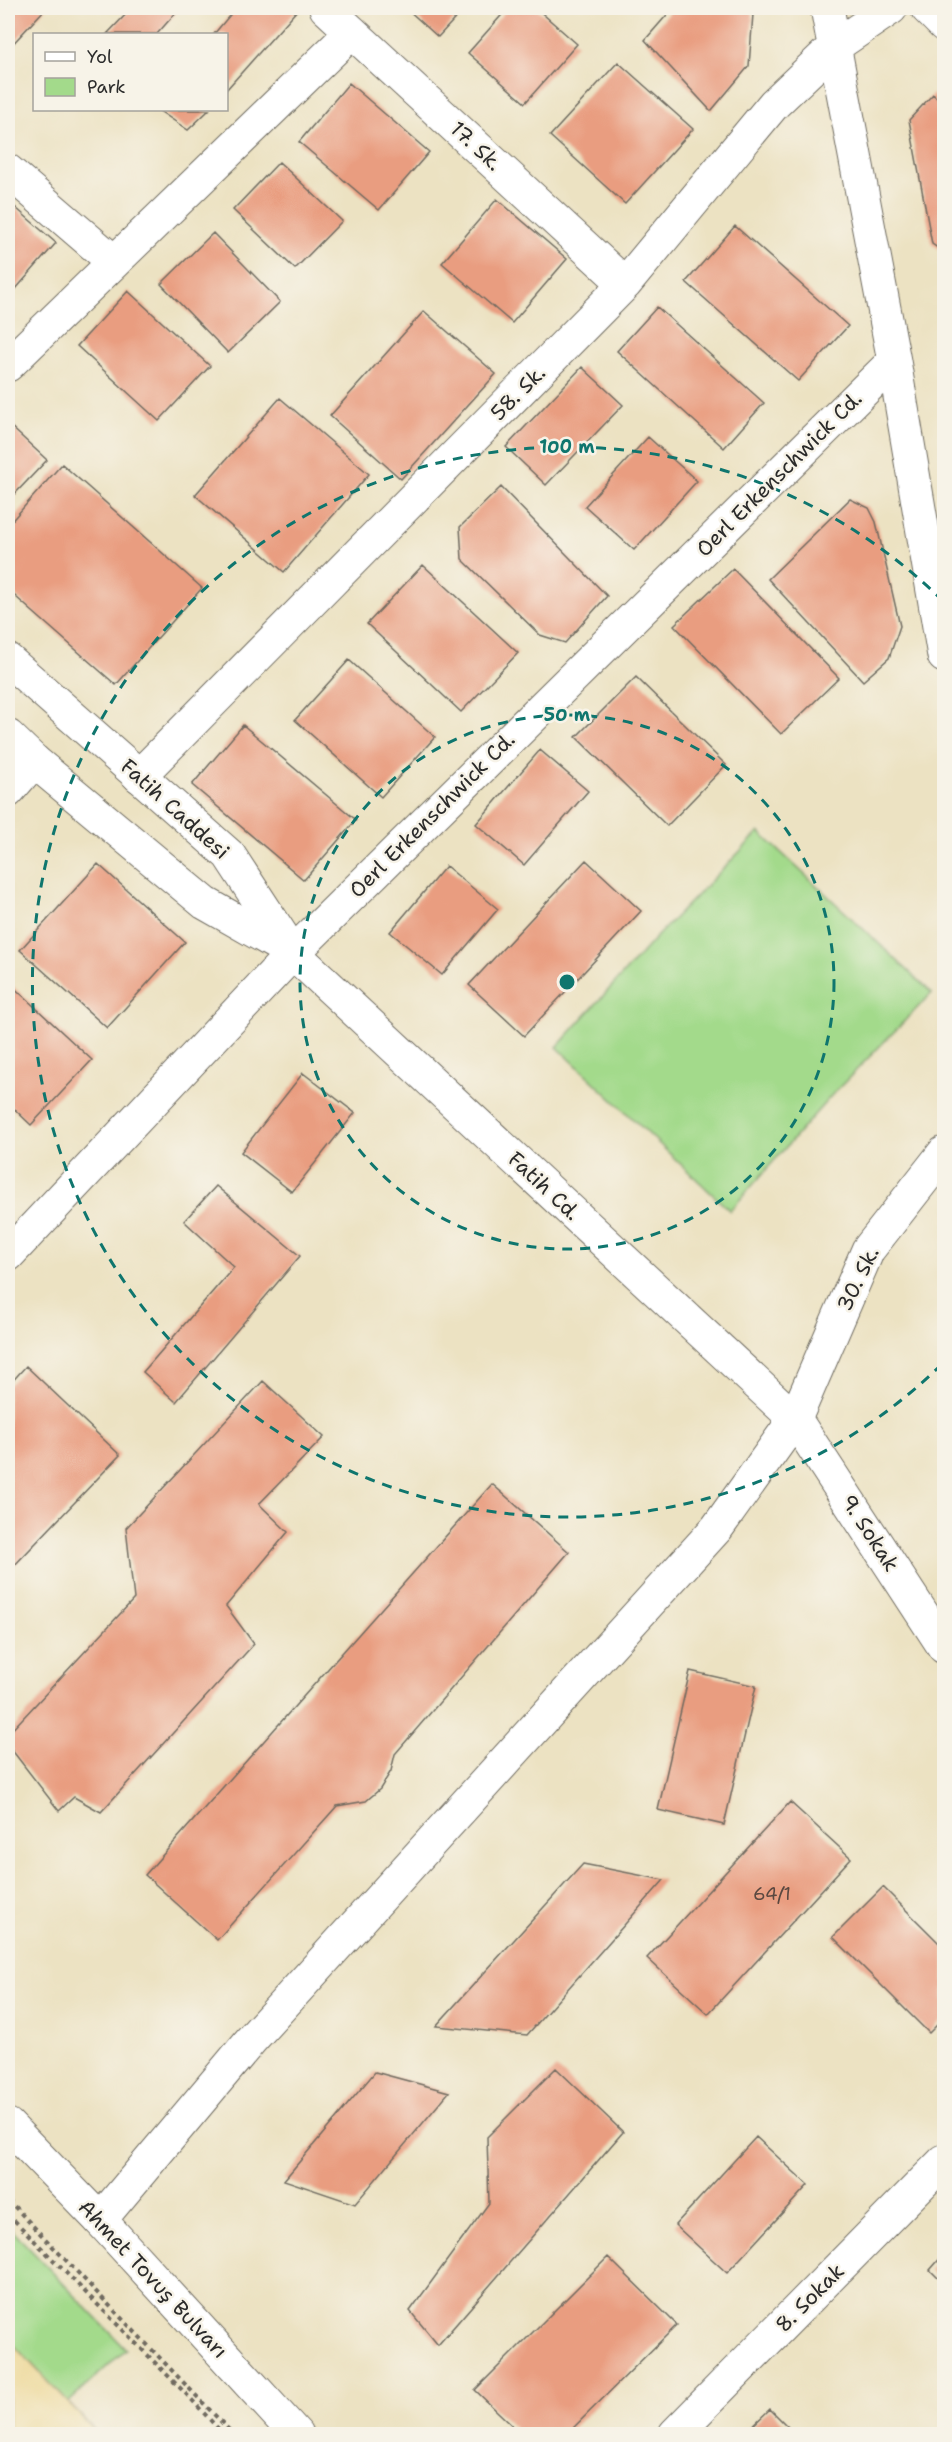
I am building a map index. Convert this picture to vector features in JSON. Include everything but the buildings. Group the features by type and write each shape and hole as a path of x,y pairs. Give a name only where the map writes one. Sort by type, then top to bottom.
{"street":[{"name":"17. Sk.","path":"326,8 626,284"},
{"path":"827,8 894,361 945,656"},
{"name":"58. Sk.","path":"139,776 626,284 774,104 835,46 891,8"},
{"path":"927,8 945,25"},
{"path":"8,364 352,32"},
{"path":"8,171 114,261"},
{"name":"Oerl Erkenschwick Cd.","path":"8,1255 292,953 894,361"},
{"name":"Fatih Caddesi","path":"8,660 229,855 292,953"},
{"path":"8,736 34,761 206,903 292,953"},
{"path":"8,790 34,761"},
{"name":"Fatih Cd.","path":"292,953 795,1419"},
{"name":"30. Sk.","path":"100,2220 251,2040 717,1528 795,1419 868,1250 945,1153"},
{"name":"9. Sokak","path":"795,1419 945,1647"},
{"name":"Ahmet Tovuş Bulvarı","path":"8,2125 100,2220 296,2434"},
{"name":"8. Sokak","path":"675,2434 945,2161"}],"path":[{"path":"8,2200 233,2434"},
{"path":"8,2214 223,2434"}],"green space":[{"path":"759,832 932,993 830,1097 730,1211 557,1047 658,935"},
{"path":"8,2226 126,2349 68,2403 8,2339"}],"sand":[{"path":"8,2339 98,2434 8,2434"}]}
